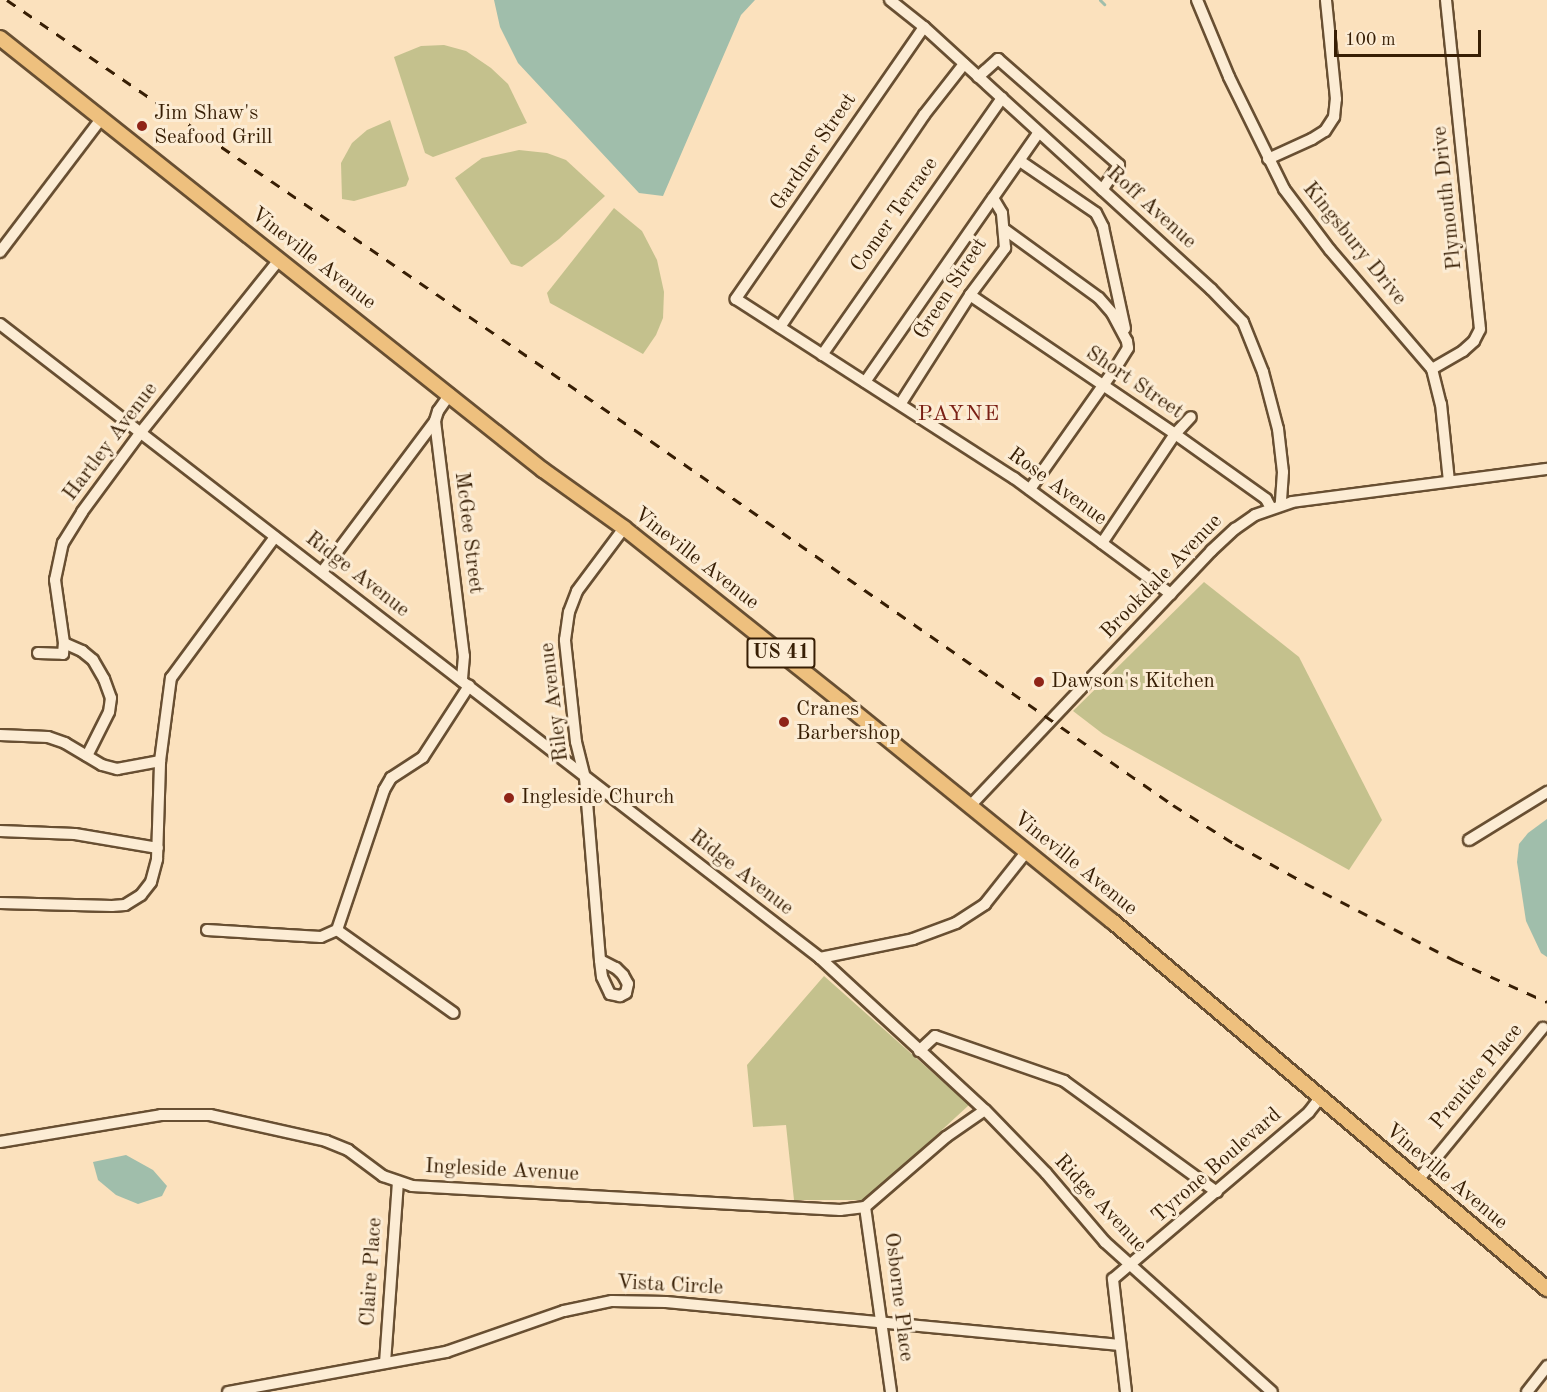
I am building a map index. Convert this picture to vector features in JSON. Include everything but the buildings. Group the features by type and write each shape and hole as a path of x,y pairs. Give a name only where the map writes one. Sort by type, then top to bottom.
{"main road":[{"name":"Vineville Avenue","path":"0,38 543,470 624,528 1027,851 1547,1289"}],"street":[{"name":"Roff Avenue","path":"890,0 924,27 1002,98 1211,289 1243,322 1263,372 1278,429 1283,472 1276,506"},
{"name":"Kingsbury Drive","path":"1197,0 1215,46 1268,159 1297,208 1432,369 1441,404 1449,481"},
{"path":"1268,159 1319,135 1325,131 1334,117 1336,99 1326,0"},
{"name":"Plymouth Drive","path":"1432,369 1463,351 1474,341 1480,329 1446,0"},
{"name":"Gardner Street","path":"736,299 924,27"},
{"path":"978,77 998,59 1119,165 1102,190"},
{"path":"780,327 924,115 964,64"},
{"name":"Comer Terrace","path":"822,355 1002,98"},
{"path":"0,252 101,118"},
{"path":"865,382 1039,132"},
{"path":"1020,161 1096,213 1103,226 1128,348 1030,489"},
{"name":"Green Street","path":"901,403 970,295 1005,248 1002,213 993,198"},
{"path":"1004,229 1099,298 1112,313 1127,341"},
{"name":"Hartley Avenue","path":"64,643 55,580 63,543 81,512 141,432 279,260"},
{"name":"Short Street","path":"970,295 1176,434 1276,506"},
{"name":"Rose Avenue","path":"736,299 901,403 1030,489 1171,594"},
{"name":"Ridge Avenue","path":"0,324 820,958 985,1110 1046,1173 1105,1242 1131,1267 1272,1392"},
{"path":"322,572 435,421 438,411 450,394"},
{"path":"1101,543 1176,434 1191,417"},
{"name":"McGee Street","path":"435,421 466,683"},
{"name":"Brookdale Avenue","path":"970,806 1234,529 1276,506 1449,481 1547,470"},
{"name":"Riley Avenue","path":"600,960 585,778 576,742 565,640 569,612 580,584 624,528"},
{"path":"0,903 112,906 130,903 141,896 151,882 158,848 160,762 171,678 275,537"},
{"path":"38,653 63,654 64,643 93,660 104,679 111,698 109,712 87,756"},
{"path":"207,930 321,938 337,930 384,790 391,778 423,757 466,683"},
{"path":"0,735 48,737 117,769 160,762"},
{"path":"1470,840 1547,792"},
{"path":"0,831 75,834 158,848"},
{"path":"820,958 913,939 956,923 985,904 1027,851"},
{"path":"337,930 454,1013"},
{"name":"Prentice Place","path":"1418,1180 1543,1028"},
{"path":"919,1051 935,1035 1064,1081 1217,1192"},
{"name":"Tyrone Boulevard","path":"1126,1392 1113,1280 1309,1113 1320,1098"},
{"path":"865,1207 946,1137 985,1110"},
{"name":"Ingleside Avenue","path":"0,1143 161,1115 210,1115 326,1141 348,1150 398,1183 840,1210 865,1207"},
{"name":"Claire Place","path":"385,1363 398,1183"},
{"name":"Osborne Place","path":"865,1207 891,1392"},
{"name":"Vista Circle","path":"228,1392 446,1352 564,1311 612,1301 666,1302 1120,1345"},
{"path":"1527,1392 1547,1366"}],"shaded area":[{"path":"494,0 755,0 741,15 663,196 639,193 518,63 500,27"},
{"path":"444,45 466,51 491,68 508,84 527,123 433,157 425,153 394,57 421,46"},
{"path":"390,120 409,179 406,186 354,201 342,199 341,163 352,143 367,130"},
{"path":"519,150 547,153 566,160 605,196 559,239 522,267 511,264 455,178 482,158"},
{"path":"614,208 642,231 657,260 664,292 663,318 656,335 643,354 550,303 547,293"},
{"path":"1204,582 1299,657 1382,820 1349,870 1103,734 1073,711"},
{"path":"1547,819 1547,957 1541,953 1526,921 1517,862 1519,844 1528,833"},
{"path":"824,976 969,1105 866,1200 794,1200 786,1125 753,1127 747,1065"},
{"path":"126,1155 153,1170 167,1186 162,1196 138,1204 116,1195 98,1180 93,1162"}],"waterway":[{"path":"1100,0 1104,4"}],"railway":[{"path":"7,0 651,441 1173,805 1235,844 1305,883 1454,960 1547,1002"}],"place":[{"name":"Jim Shaw's Seafood Grill","path":"142,126"},
{"name":"Dawson's Kitchen","path":"1039,682"},
{"name":"Cranes Barbershop","path":"784,722"},
{"name":"Ingleside Church","path":"509,798"}],"district":[{"name":"PAYNE","path":"959,415"}]}
